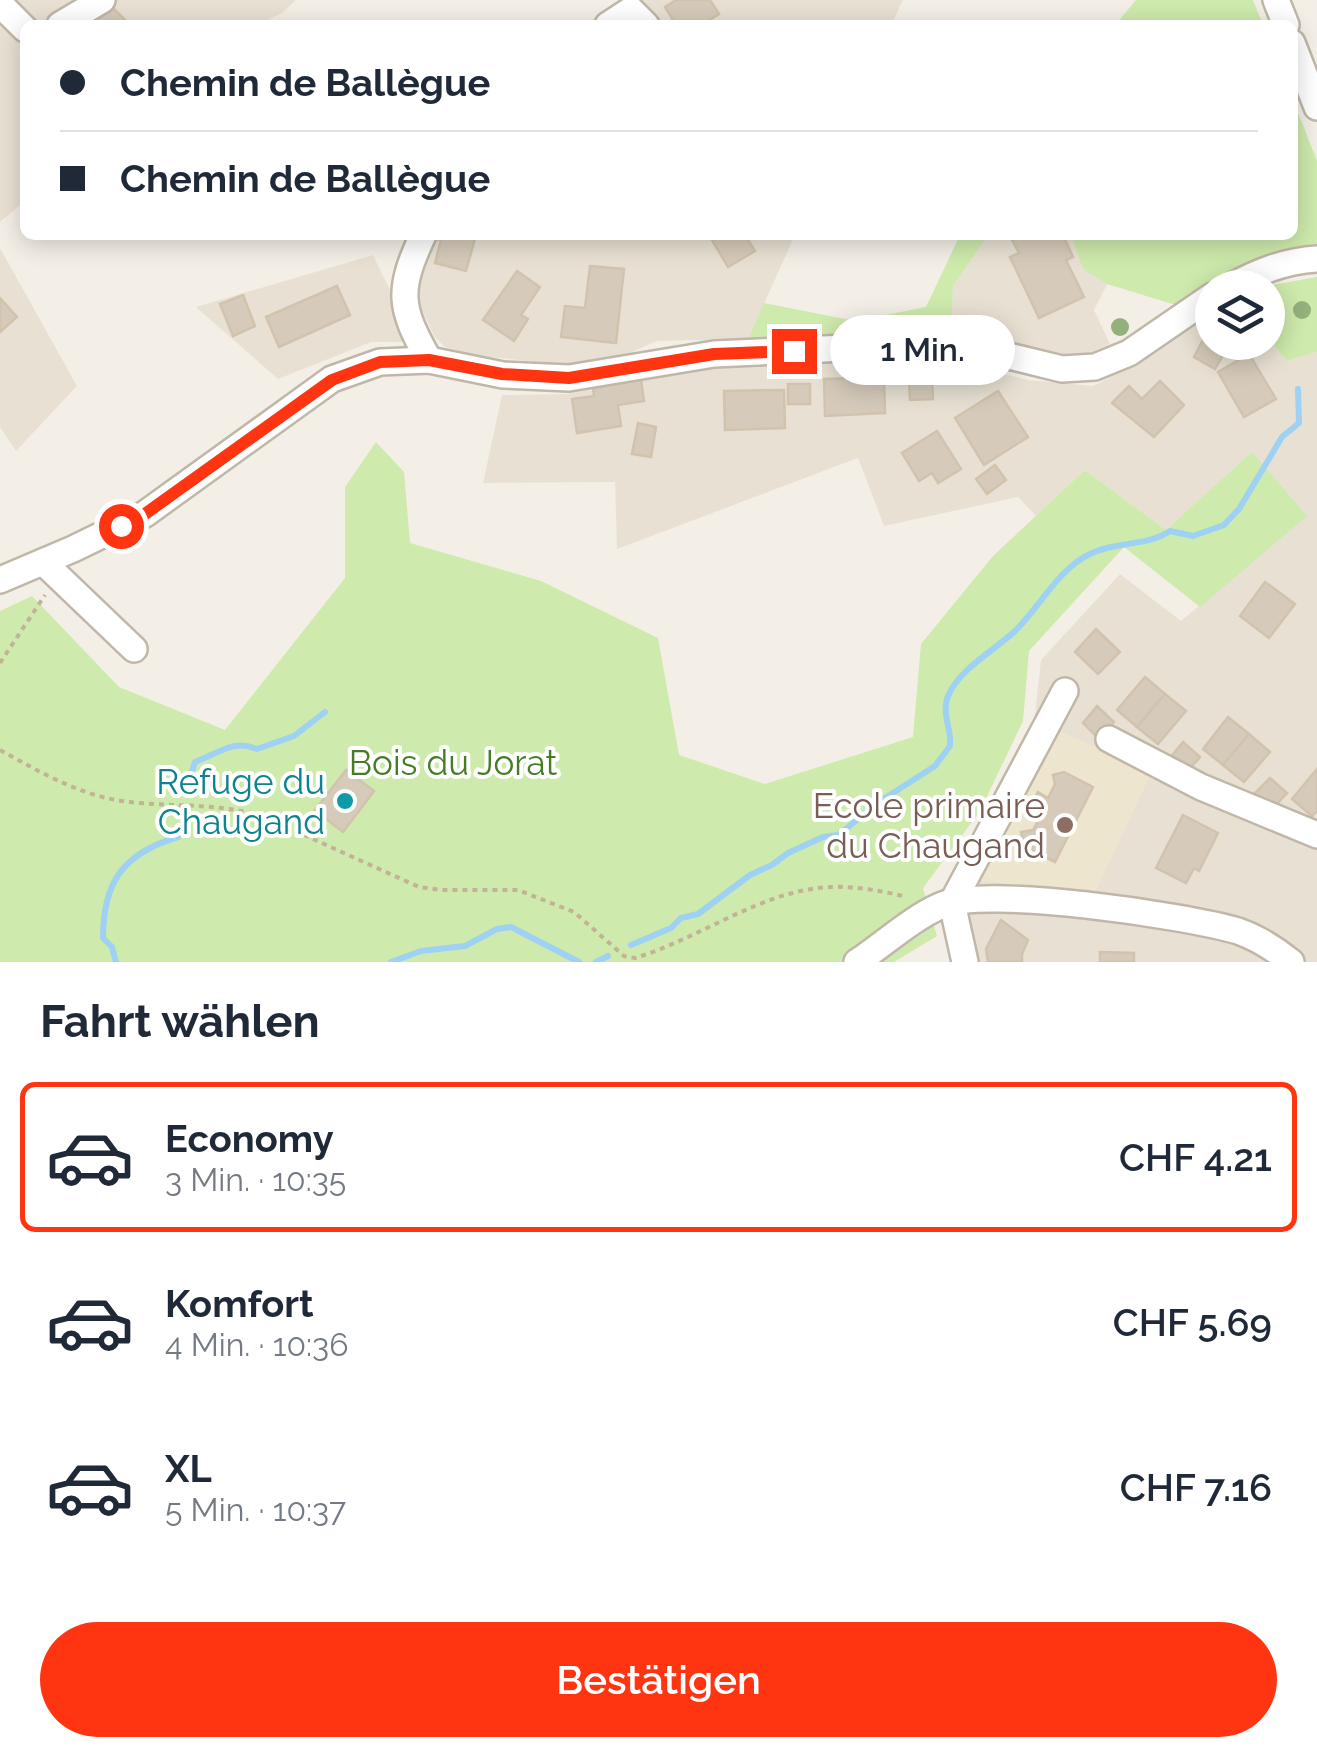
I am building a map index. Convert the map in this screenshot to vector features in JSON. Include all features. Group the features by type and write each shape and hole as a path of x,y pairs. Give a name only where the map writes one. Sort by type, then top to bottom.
{"street":[{"path":"68,20 102,0"},
{"path":"0,4 20,24"},
{"path":"616,20 631,10 641,20"},
{"path":"1298,59 1317,108"},
{"path":"420,240 407,269 402,299 410,327 429,360"},
{"path":"1262,270 1286,262 1317,259"},
{"path":"0,580 47,566 145,514 332,380 380,362 429,360 502,374 569,378 714,354 913,345 972,347 1062,369 1094,367 1129,353 1195,308"},
{"path":"47,566 134,650"},
{"path":"965,962 947,904 1064,691"},
{"path":"1108,738 1201,786 1317,835"},
{"path":"857,962 947,904 982,898 1122,909 1236,931 1271,946 1291,962"}],"path":[{"path":"0,662 43,600 47,566"},
{"path":"0,750 62,784 103,797 236,808 262,816 419,886 442,890 518,890 574,912 624,956 635,958 792,892 830,886 868,888 947,904"}],"shaded area":[{"path":"0,0 296,0 267,20 20,20 20,205 0,222"},
{"path":"633,0 903,0 893,20 604,20"},
{"path":"429,240 793,240 748,339 657,341 618,358 564,365 473,355 445,347 434,336 412,289"},
{"path":"985,240 1091,240 1107,285 1094,310 1110,344 1088,354 1057,356 951,331 953,286"},
{"path":"0,248 77,386 16,451 0,427"},
{"path":"373,255 394,298 408,342 371,342 278,379 196,307"},
{"path":"1195,321 1195,360 1287,361 1317,352 1317,962 960,962 952,925 1034,724 1041,660 1120,574 1181,621 1306,516 1252,453 1166,530 1085,470 1036,516 1018,497 884,526 858,458 617,549 615,482 483,483 502,395 567,394 709,368 913,358 1029,380 1093,386 1137,364"},
{"name":"Ecole primaire du Chaugand","path":"1051,728 1152,771 1093,897 976,879"}],"green space":[{"path":"1136,0 1253,0 1261,20 1119,20"},
{"path":"1298,113 1317,161 1317,245 1284,250 1246,270 1195,270 1195,297 1179,306 1107,284 1083,269 1073,240 1298,240"},
{"path":"958,240 985,240 953,286 951,331 748,339 764,303 855,321 926,307"},
{"path":"1317,277 1317,352 1287,361 1285,359 1285,283"},
{"name":"Bois du Jorat","path":"376,442 404,472 410,543 541,581 658,638 679,755 765,784 913,737 921,644 993,556 1085,470 1166,530 1252,452 1307,516 1200,607 1124,547 1029,651 1023,721 980,811 923,888 937,936 894,962 0,962 0,611 32,596 119,687 225,730 345,578 345,487"}],"building":[{"path":"676,0 710,0 719,14 709,20 673,20 665,7"},
{"path":"109,4 125,20 93,20"},
{"path":"441,240 475,240 466,271 435,263"},
{"path":"712,240 748,240 755,251 728,267"},
{"path":"1012,240 1065,240 1073,257 1066,260 1084,297 1039,318 1010,257 1019,253"},
{"path":"590,266 624,269 616,343 561,337 565,306 585,308"},
{"path":"517,271 540,287 521,315 528,319 514,341 483,320"},
{"path":"337,286 350,315 279,347 266,317"},
{"path":"243,295 255,326 233,336 220,304"},
{"path":"0,298 17,317 0,332"},
{"path":"1199,360 1220,360 1215,369"},
{"path":"1239,360 1253,360 1276,399 1244,417 1218,372"},
{"path":"884,377 885,413 825,416 824,379"},
{"path":"932,379 933,399 910,400 909,380"},
{"path":"641,380 644,401 618,405 621,426 577,433 572,399 594,396 593,387"},
{"path":"1160,381 1184,405 1154,437 1112,403 1129,386 1142,399"},
{"path":"788,384 810,384 810,404 788,404"},
{"path":"784,390 785,428 725,430 724,391"},
{"path":"998,391 1028,437 984,465 955,418"},
{"path":"638,423 656,427 651,457 632,454"},
{"path":"937,431 961,469 938,483 932,473 919,481 902,453"},
{"path":"995,465 1006,480 987,494 976,479"},
{"path":"1265,582 1295,604 1269,638 1240,616"},
{"path":"1096,629 1120,652 1098,674 1075,652"},
{"path":"1145,677 1165,694 1137,727 1117,710"},
{"path":"1165,694 1186,711 1158,744 1137,727"},
{"path":"1097,706 1114,722 1099,739 1083,723"},
{"path":"1228,717 1249,734 1223,765 1203,749"},
{"path":"1249,734 1270,752 1244,782 1223,765"},
{"path":"1183,742 1200,757 1186,773 1169,759"},
{"path":"1317,769 1317,811 1312,816 1292,799"},
{"name":"Refuge du Chaugand","path":"346,770 374,791 343,832 315,810"},
{"path":"1064,772 1093,787 1055,862 1024,847 1021,832 1033,830 1038,821 1026,815 1038,792 1048,798 1055,784 1053,775"},
{"path":"1270,778 1287,793 1271,810 1254,794"},
{"path":"1183,815 1218,833 1199,871 1194,868 1186,883 1156,868"},
{"path":"1001,920 1028,940 1022,962 988,962 986,949"},
{"path":"1100,952 1134,953 1134,962 1100,962"}],"waterway":[{"path":"631,945 671,928 681,918 698,914 750,875 788,853 823,837 838,835 882,800 935,766 950,746 947,701 962,676 1015,631 1068,569 1090,554 1151,540 1170,531 1193,536 1224,525 1239,509 1282,437 1299,423 1298,389"},
{"path":"190,777 195,762 233,746 257,749 294,736 325,712"},
{"path":"116,962 112,947 103,938 112,885 131,861 178,837"},
{"path":"391,962 421,951 465,946 497,929 511,927 579,962"},
{"path":"596,962 608,956"}],"place":[{"name":"Refuge du Chaugand","path":"345,801"},
{"name":"Ecole primaire du Chaugand","path":"1065,825"}],"route":[{"path":"121,526 145,514 332,380 380,362 429,360 502,374 569,378 714,354 794,351"}]}
